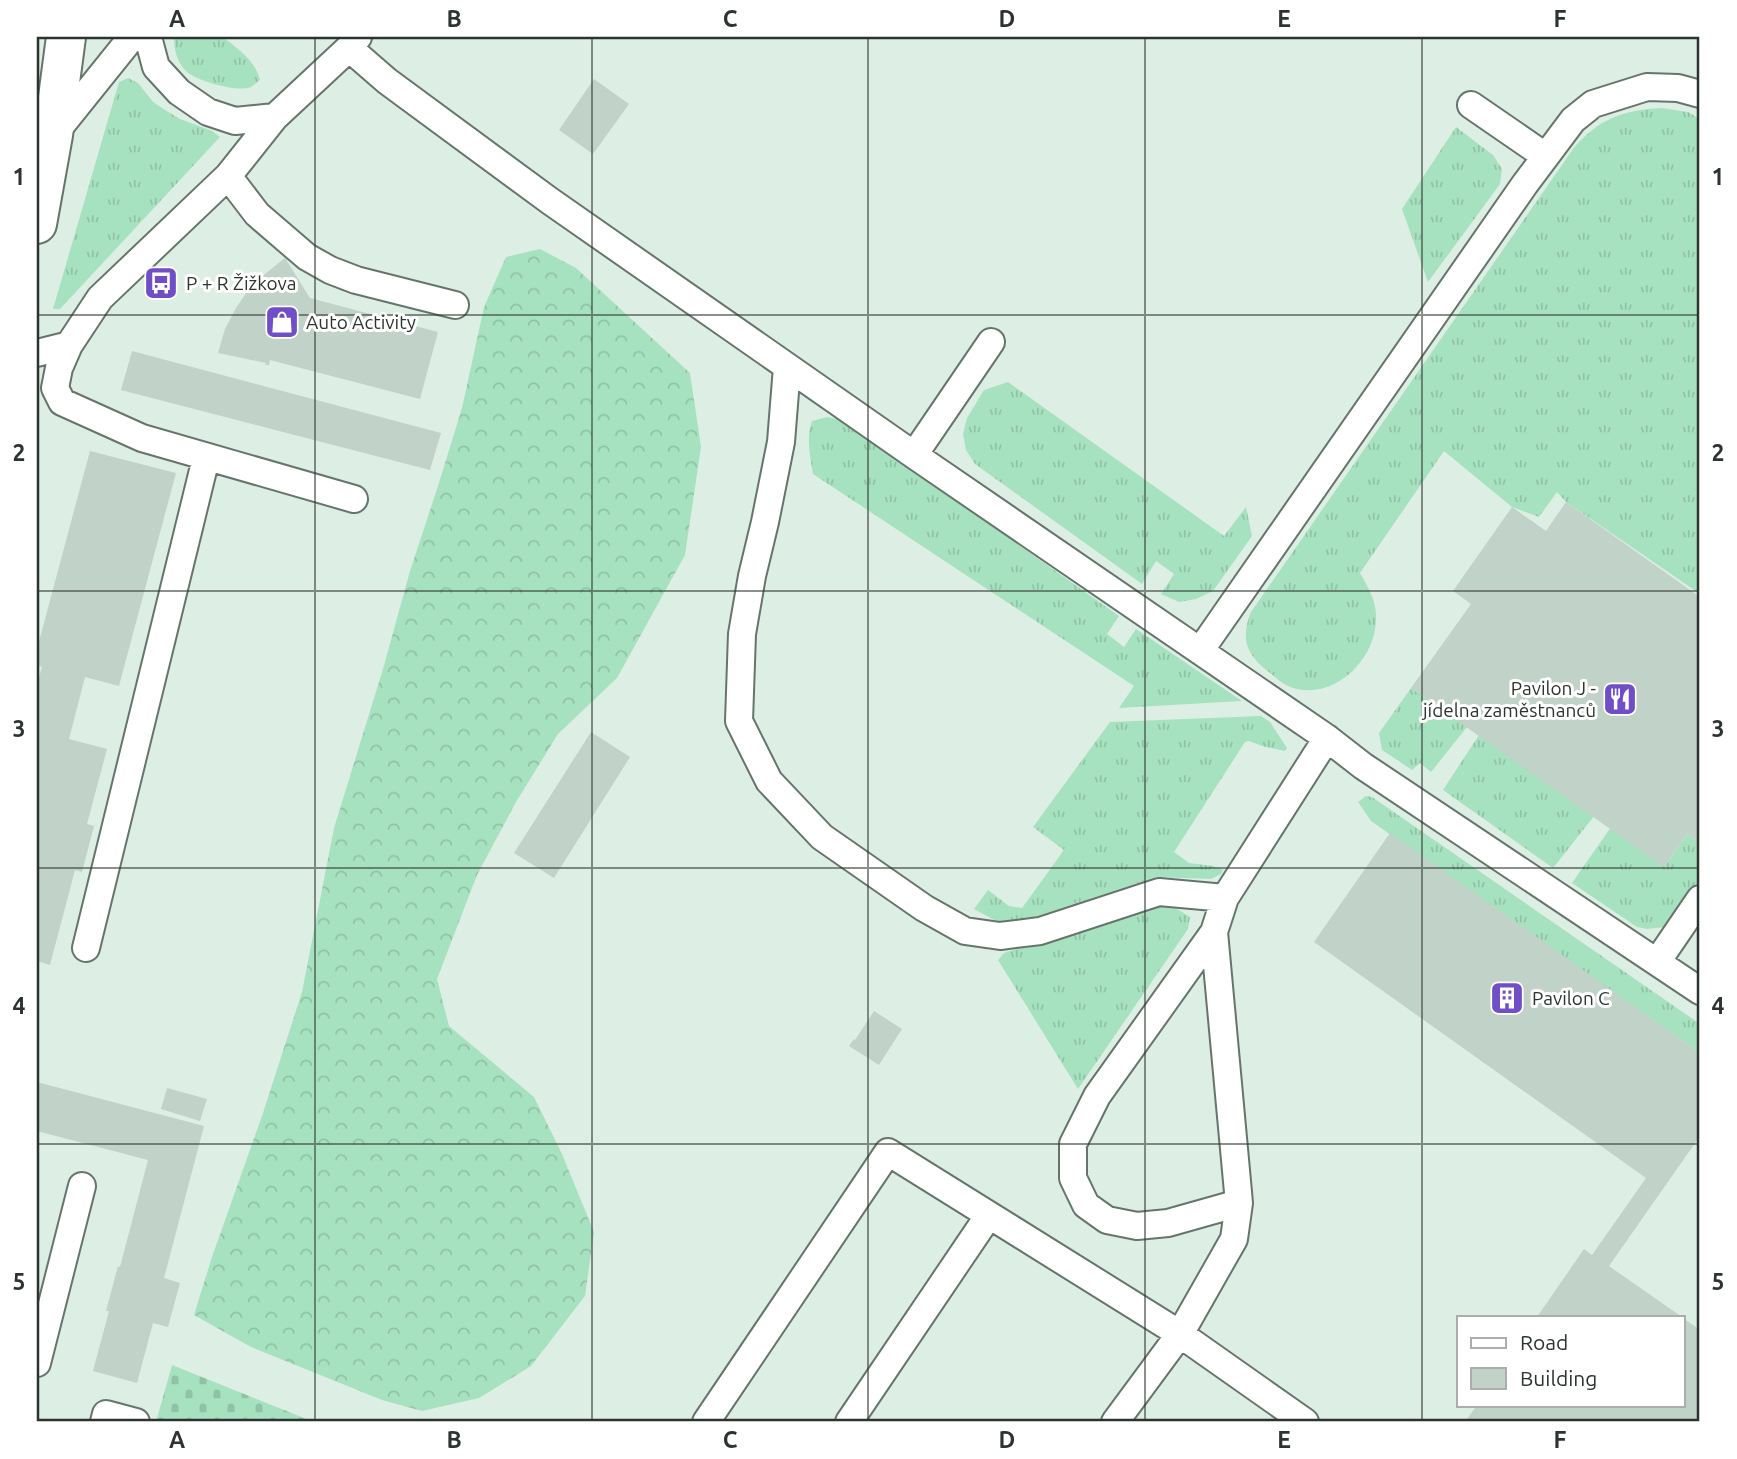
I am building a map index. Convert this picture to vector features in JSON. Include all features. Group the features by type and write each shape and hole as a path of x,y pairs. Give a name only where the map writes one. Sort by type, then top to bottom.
{"main road":[{"path":"37,224 53,135 66,37"}],"lane":[{"path":"53,135 132,37"},
{"path":"148,37 156,67 179,92 208,112 235,121 275,117"},
{"path":"354,499 142,438 62,402 55,388 59,368 69,345 100,298 228,176 275,117 353,42 387,81 550,201 914,456 1327,738 1363,766 1700,991"},
{"path":"1200,651 1545,156 1573,120 1593,104 1647,87 1678,88 1700,94"},
{"path":"1471,105 1545,156"},
{"path":"228,176 257,215 307,257 356,280 455,305"},
{"path":"914,456 991,342"},
{"path":"37,353 69,345"},
{"path":"787,367 781,442 742,634 739,721 769,781 822,837 924,908 965,931 1000,936 1040,931 1159,892 1225,898"},
{"path":"86,948 206,458"},
{"path":"1239,1203 1168,1223 1137,1226 1107,1220 1086,1205 1073,1178 1073,1144 1097,1096 1214,932 1225,898 1327,738"},
{"path":"1657,962 1700,899"},
{"path":"1115,1422 1180,1334 1234,1239 1239,1203 1214,932"},
{"path":"706,1422 888,1152 1180,1334 1305,1422"},
{"path":"37,1363 82,1186"},
{"path":"849,1422 989,1215"},
{"path":"104,1422 106,1414 136,1422"}],"green space":[{"path":"174,37 223,37 250,61 260,80 251,87 237,88 218,85 192,75 178,60"},
{"path":"128,78 138,83 153,102 165,110 220,137 60,309 53,309 119,82"},
{"path":"1662,108 1688,112 1700,119 1700,594 1566,502 1557,492 1539,517 1512,507 1444,451 1360,573 1376,613 1374,634 1362,661 1340,681 1326,687 1297,689 1284,684 1258,663 1249,650 1246,629 1251,612 1573,149 1592,130 1612,118 1635,111"},
{"path":"1456,127 1493,155 1502,169 1500,184 1428,282 1402,209"},
{"path":"540,249 576,268 690,373 701,447 685,555 617,678 558,734 516,802 477,875 437,979 449,1026 534,1097 562,1154 594,1232 585,1296 531,1366 479,1398 422,1411 382,1400 251,1347 194,1315 302,992 334,828 410,571 462,408 484,307 506,257"},
{"path":"1008,382 1224,536 1246,507 1252,536 1213,591 1196,599 1179,602 1161,594 1174,574 1156,561 1142,584 975,464 966,450 963,434 967,418 984,390"},
{"path":"827,417 842,420 1119,616 1107,634 1124,647 1136,629 1242,701 1119,708 1134,686 813,474 809,447 810,427 812,421"},
{"path":"1411,688 1467,727 1431,772 1420,763 1412,770 1382,750 1379,733"},
{"path":"1261,716 1270,722 1287,748 1285,751 1245,742 1174,852 1189,863 1223,870 1221,874 1211,879 1156,877 1010,925 1000,923 974,909 988,890 1009,906 1022,908 1064,850 1033,827 1110,722"},
{"path":"1479,735 1595,815 1553,868 1443,790"},
{"path":"1366,796 1372,797 1700,1024 1700,1053 1371,821 1358,802"},
{"path":"1611,827 1664,867 1687,834 1700,843 1700,879 1664,927 1637,927 1572,883"},
{"path":"1159,901 1190,917 1188,929 1078,1089 998,960 1004,953"},
{"path":"172,1365 314,1422 156,1422"}],"building":[{"path":"594,79 629,104 593,154 559,130"},
{"path":"285,258 310,298 438,332 420,399 270,360 269,365 265,365 266,363 218,353 225,329 249,289"},
{"path":"132,351 441,433 430,470 121,390"},
{"path":"90,451 176,473 119,686 85,677 69,739 107,749 87,824 94,826 82,872 75,870 50,965 37,961 37,684 42,667 37,665 37,649"},
{"path":"1566,502 1700,597 1700,843 1687,834 1664,867 1411,688 1471,604 1453,591 1512,507 1546,531"},
{"path":"591,732 630,757 554,878 514,853"},
{"name":"Pavilon C","path":"1390,833 1700,1053 1700,1136 1609,1266 1681,1316 1538,1316 1584,1249 1592,1255 1646,1178 1314,942"},
{"path":"874,1011 902,1029 879,1065 849,1046"},
{"path":"37,1082 204,1126 164,1278 180,1283 168,1327 153,1323 137,1383 93,1371 109,1311 106,1311 148,1160 37,1131"},
{"path":"167,1088 207,1099 200,1121 161,1109"},
{"path":"1684,1319 1700,1330 1700,1422 1465,1422 1476,1406 1684,1406"}],"place":[{"name":"P + R Žižkova","path":"161,283"},
{"name":"Auto Activity","path":"282,322"},
{"name":"Pavilon J - jídelna zaměstnanců","path":"1620,699"},
{"name":"Pavilon C","path":"1507,998"}]}
